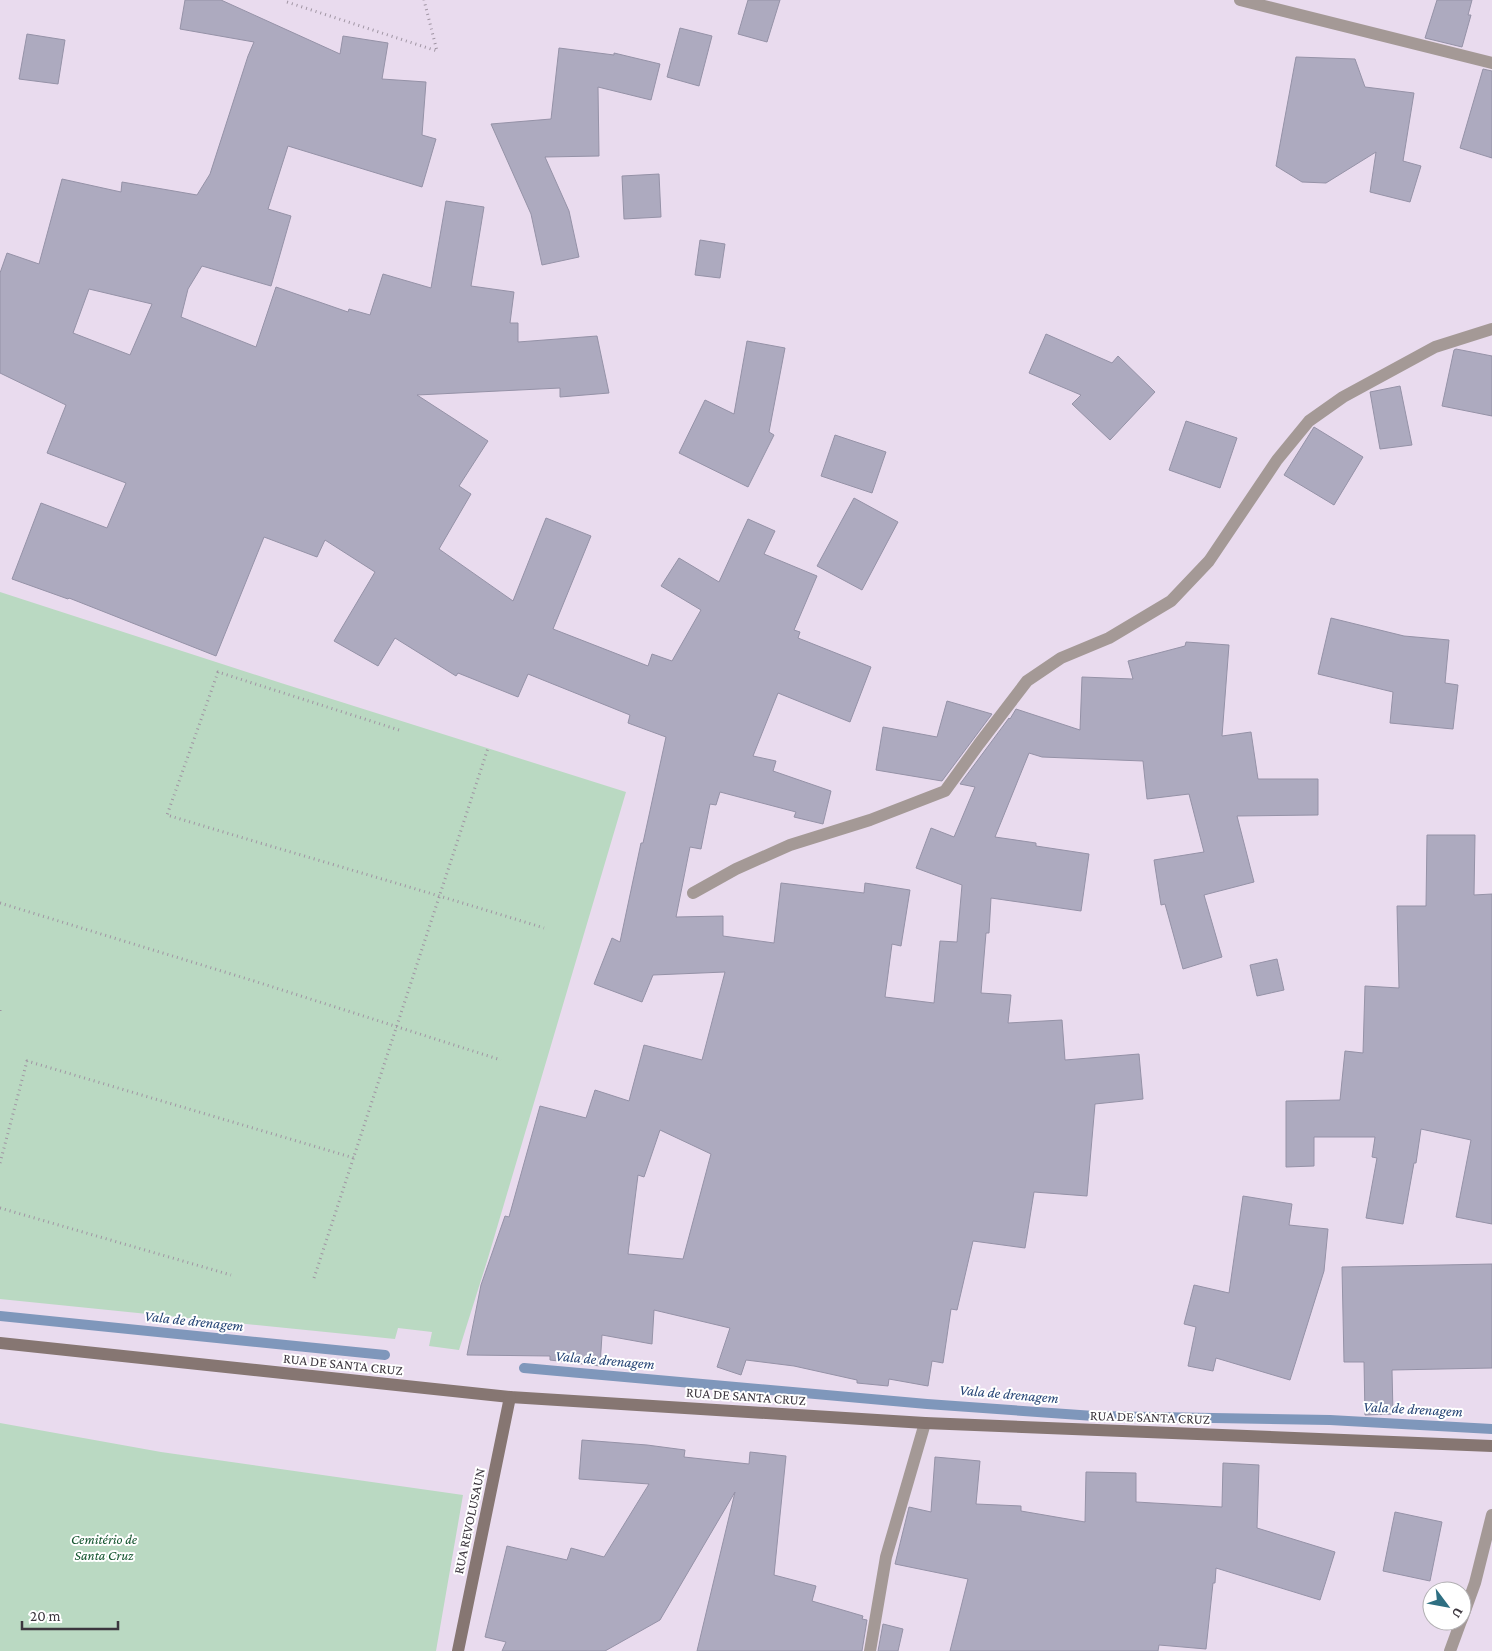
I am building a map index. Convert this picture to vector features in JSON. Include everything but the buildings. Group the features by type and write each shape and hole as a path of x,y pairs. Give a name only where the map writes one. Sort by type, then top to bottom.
{"street":[{"path":"1240,0 1492,63"},
{"path":"693,894 736,869 790,845 870,820 945,791 1027,681 1061,658 1109,638 1171,601 1209,561 1277,460 1309,421 1343,396 1435,347 1492,329"},
{"name":"RUA DE SANTA CRUZ","path":"0,1343 510,1397 925,1422 1492,1446"},
{"name":"RUA REVOLUSAUN","path":"458,1651 510,1397"},
{"path":"870,1651 886,1556 925,1422"},
{"path":"1472,1592 1492,1515"},
{"path":"1450,1651 1458,1631"}],"path":[{"path":"287,2 437,51 424,0"},
{"path":"399,730 218,672 167,815 363,874 440,895 544,928"},
{"path":"314,1278 488,748"},
{"path":"0,903 501,1060"},
{"path":"0,1163 27,1061 354,1158"},
{"path":"0,1141 6,1142"},
{"path":"0,1208 232,1275"}],"green space":[{"path":"0,592 626,792 459,1350 429,1346 432,1332 398,1328 395,1339 0,1299"},
{"name":"Cemitério de Santa Cruz","path":"0,1423 161,1452 463,1495 436,1651 0,1651"}],"waterway":[{"name":"Vala de drenagem","path":"0,1316 385,1355"},
{"name":"Vala de drenagem","path":"524,1368 927,1404 1094,1416 1330,1420 1492,1429"}]}
